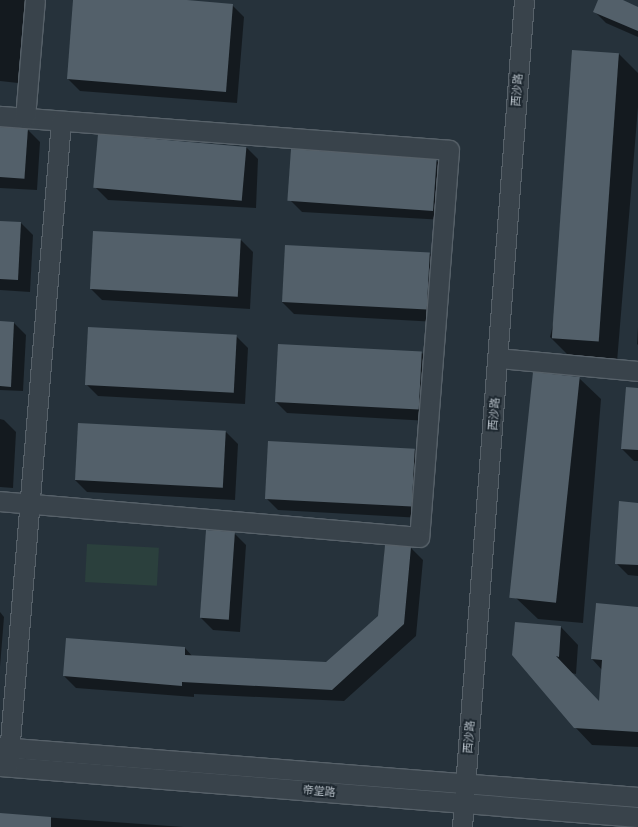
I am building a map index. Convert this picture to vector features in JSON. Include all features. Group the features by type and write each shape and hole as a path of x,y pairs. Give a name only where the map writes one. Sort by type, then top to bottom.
{"street":[{"path":"25,118 35,0"},
{"name":"西沙路","path":"462,827 524,0"},
{"path":"0,116 449,150 419,537 0,501"},
{"path":"4,757 30,504 61,121"},
{"path":"498,358 638,371"},
{"name":"帝堂路","path":"4,757 465,783 638,797"},
{"name":"帝堂路","path":"4,757 464,804 638,817"}],"green space":[{"path":"87,544 159,548 157,586 85,582"}],"building":[{"path":"73,0 187,0 233,4 226,92 67,79"},
{"path":"598,0 623,0 638,7 638,31 593,12"},
{"path":"572,50 619,53 599,342 552,338"},
{"path":"0,127 28,129 24,179 0,177"},
{"path":"98,134 246,147 242,201 93,188"},
{"path":"291,149 437,159 433,211 287,201"},
{"path":"0,221 21,222 18,280 0,279"},
{"path":"93,231 241,239 238,297 90,289"},
{"path":"285,245 430,253 427,310 282,302"},
{"path":"0,321 14,322 11,387 0,386"},
{"path":"88,327 237,335 234,393 85,385"},
{"path":"278,344 422,352 419,409 275,402"},
{"path":"533,372 580,377 556,603 509,598"},
{"path":"626,387 638,388 638,450 621,449"},
{"path":"78,423 226,431 223,488 75,480"},
{"path":"268,441 415,449 412,507 265,499"},
{"path":"619,501 638,503 638,565 615,564"},
{"path":"206,530 235,532 229,620 200,618"},
{"path":"385,545 411,547 404,624 332,690 182,682 182,686 63,676 66,638 185,647 185,655 326,662 378,616"},
{"path":"596,603 638,607 638,732 574,728 512,655 515,622 561,626 559,657 556,656 599,701 602,660 591,659"},
{"path":"0,813 51,817 51,827 0,827"}]}
